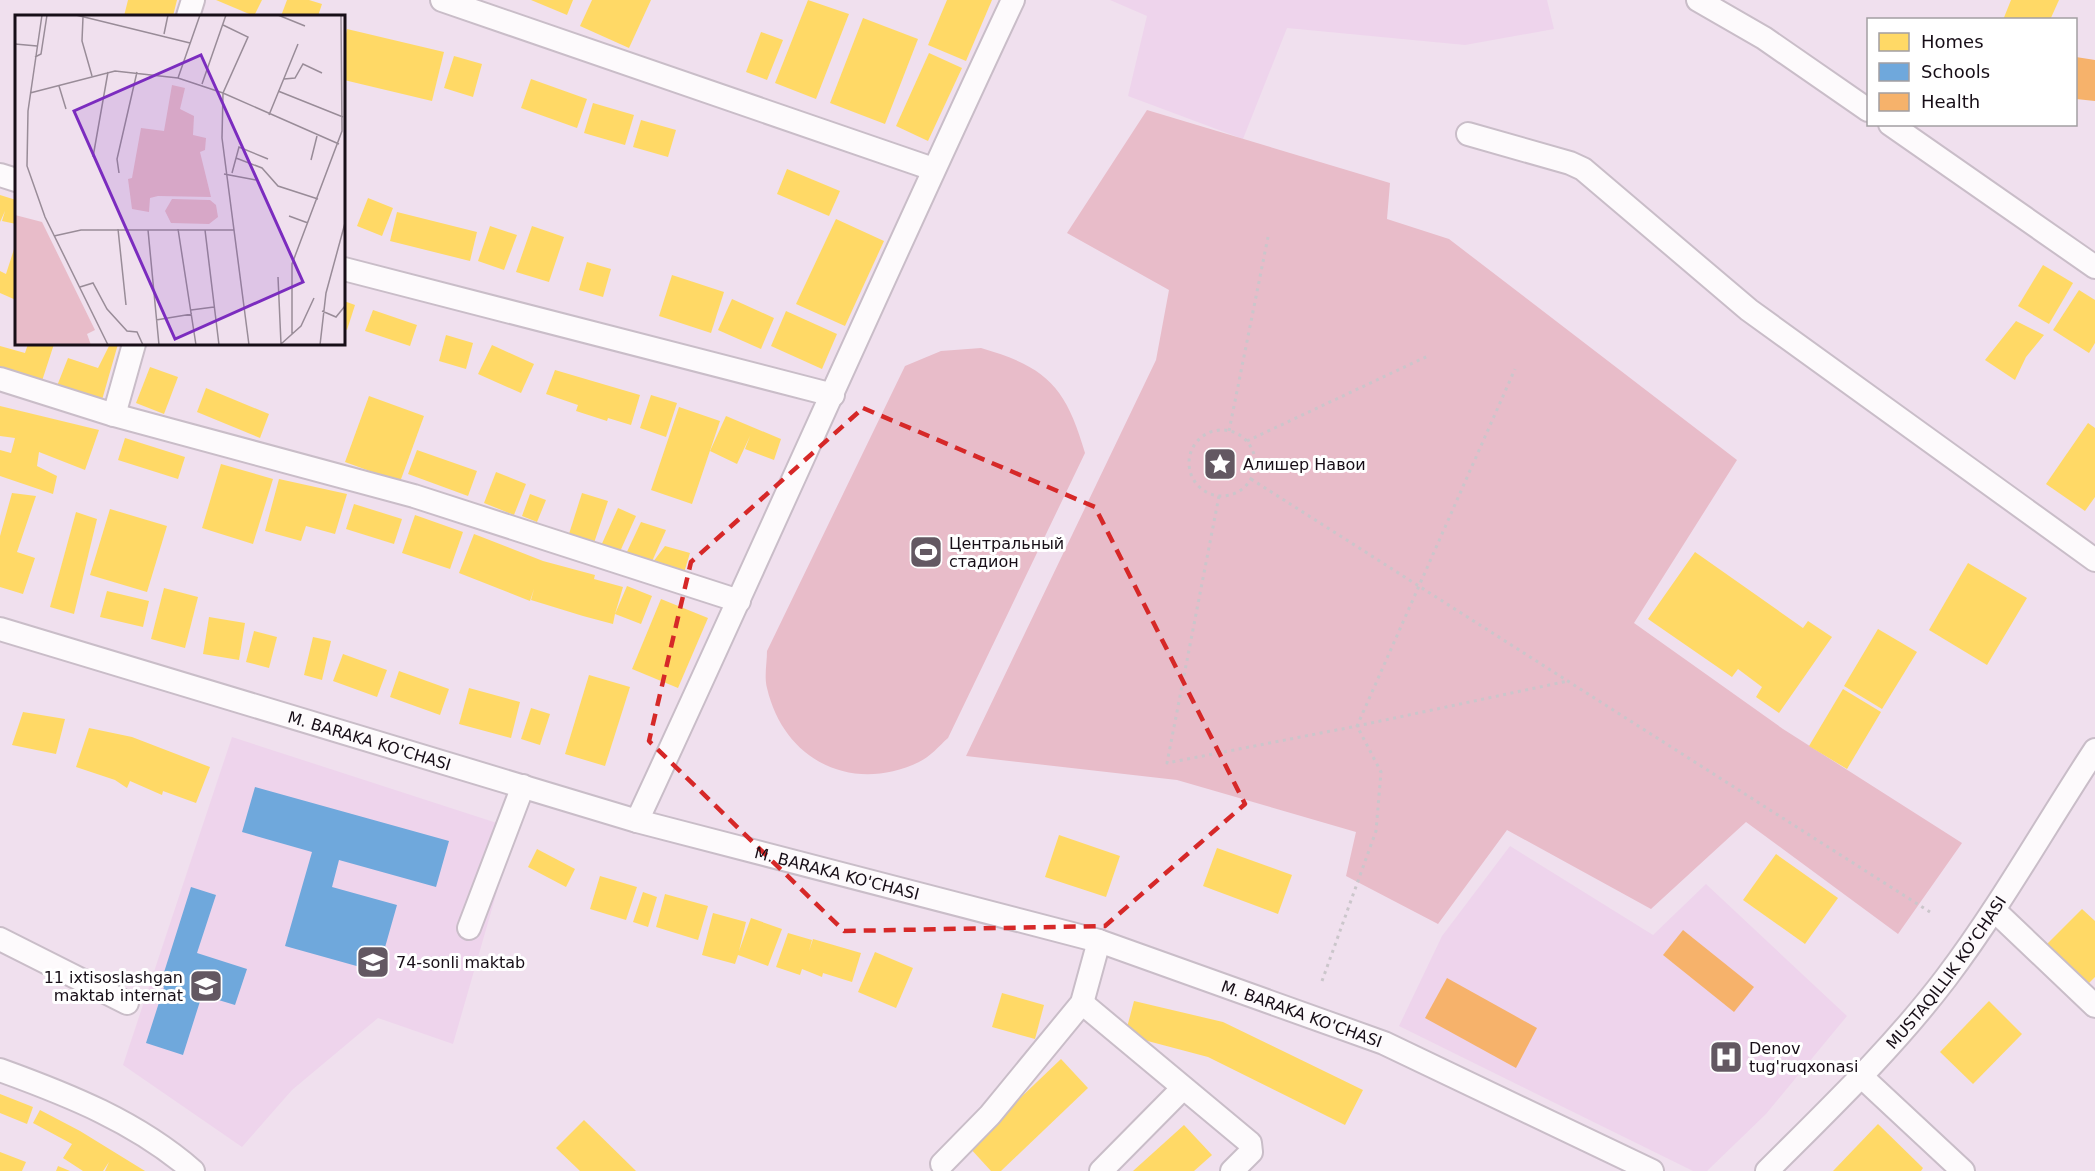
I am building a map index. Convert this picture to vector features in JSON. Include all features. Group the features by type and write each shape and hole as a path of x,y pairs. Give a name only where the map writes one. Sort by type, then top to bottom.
{"street":[{"path":"188,15 193,0"},
{"path":"442,0 933,169"},
{"path":"637,821 833,396 933,169 1013,0"},
{"path":"1698,0 1764,38 1867,109"},
{"path":"1893,126 2095,267"},
{"path":"1468,135 1570,163 1583,169 1749,310 2095,560"},
{"path":"0,175 15,180"},
{"path":"345,269 833,396"},
{"path":"114,415 134,345"},
{"path":"0,379 114,415 414,496 739,601"},
{"name":"M. BARAKA KO'CHASI","path":"0,629 637,821 1099,941 1384,1043 1652,1171"},
{"name":"MUSTAQILLIK KO‘CHASI","path":"1767,1171 1862,1077 1945,980 1994,910 2095,750"},
{"path":"469,928 523,786"},
{"path":"1994,910 2095,1006"},
{"path":"0,939 127,1003"},
{"path":"942,1164 990,1114 1082,1003 1099,941"},
{"path":"1082,1003 1182,1088 1212,1109 1251,1145 1248,1156 1232,1171"},
{"path":"0,1070 114,1116 176,1156 193,1171"},
{"path":"1862,1077 1963,1171"},
{"path":"1101,1171 1182,1088"}],"path":[{"path":"1229,431 1268,237"},
{"path":"1247,441 1430,356"},
{"path":"1357,726 1515,369"},
{"path":"1212,431 1229,431 1247,441 1255,458 1251,479 1235,494 1219,496 1204,492 1196,485 1191,476 1190,454 1202,436 1212,431"},
{"path":"1251,479 1930,912"},
{"path":"1219,496 1167,763 1357,726 1568,681"},
{"path":"1322,981 1376,831 1381,772 1357,726"}],"highlighted area":[{"path":"863,408 1095,507 1245,804 1105,926 844,931 649,741 691,562"}],"shaded area":[{"path":"1110,0 1547,0 1554,29 1465,45 1287,28 1243,139 1128,96 1147,16"},
{"path":"1147,110 1390,183 1387,219 1449,239 1737,460 1634,623 1783,729 1962,843 1898,934 1746,822 1651,909 1507,830 1438,924 1346,876 1356,832 1177,780 966,756 1156,360 1169,290 1067,233"},
{"name":"Центральный стадион","path":"981,348 1022,363 1051,383 1070,411 1085,453 948,738 923,760 894,771 869,774 846,772 824,764 805,752 788,735 776,713 766,684 767,651 905,366 941,351"},
{"name":"74-sonli maktab","path":"232,737 515,829 453,1044 378,1018 292,1090 242,1147 123,1065"},
{"path":"1510,846 1653,935 1706,884 1847,1016 1766,1114 1707,1171 1693,1171 1399,1026 1442,936"}],"building: Homes":[{"path":"128,0 177,0 173,15 124,15"},
{"path":"216,0 262,0 254,15"},
{"path":"287,0 309,0 322,4 318,15 281,15"},
{"path":"531,0 573,0 567,15"},
{"path":"592,0 651,0 629,48 580,26"},
{"path":"808,0 849,14 816,99 775,83"},
{"path":"947,0 992,0 966,61 928,45"},
{"path":"2011,0 2059,0 2051,18 2004,18"},
{"path":"863,18 918,39 885,124 830,103"},
{"path":"347,29 444,52 432,101 345,80"},
{"path":"761,32 783,40 767,80 746,72"},
{"path":"929,53 962,68 928,141 896,126"},
{"path":"454,56 482,64 473,97 444,88"},
{"path":"531,79 587,99 577,128 521,108"},
{"path":"593,103 634,115 625,145 584,133"},
{"path":"641,120 676,130 668,157 633,147"},
{"path":"787,169 840,191 829,216 777,194"},
{"path":"0,195 15,200 15,224 2,221 5,211 0,222"},
{"path":"368,198 393,208 382,236 357,226"},
{"path":"397,212 477,232 470,261 390,241"},
{"path":"836,219 884,241 845,326 796,304"},
{"path":"490,226 517,235 504,270 478,261"},
{"path":"532,226 564,237 549,282 516,272"},
{"path":"15,246 15,300 0,293 0,271 6,274"},
{"path":"587,262 611,269 603,297 579,290"},
{"path":"2043,265 2073,283 2049,324 2018,306"},
{"path":"672,275 724,292 711,333 659,316"},
{"path":"2079,290 2095,300 2095,343 2089,353 2053,330"},
{"path":"732,299 774,318 761,349 718,330"},
{"path":"345,301 355,305 347,330 345,329"},
{"path":"373,310 417,325 410,346 365,331"},
{"path":"786,311 837,334 822,369 771,346"},
{"path":"2016,321 2044,335 2026,357 2015,380 1985,360"},
{"path":"446,335 473,343 466,369 439,361"},
{"path":"28,345 54,345 42,381 0,367 0,346 25,353"},
{"path":"110,345 118,345 102,400 57,386 68,358 98,368"},
{"path":"492,345 534,364 521,393 478,374"},
{"path":"150,367 178,377 164,414 136,403"},
{"path":"555,370 640,395 631,425 608,418 607,421 576,411 578,405 546,394"},
{"path":"206,388 269,414 260,438 197,412"},
{"path":"651,395 677,403 666,437 640,428"},
{"path":"369,396 424,416 400,482 345,462"},
{"path":"0,406 99,430 85,470 39,452 37,466 57,476 53,494 0,476 0,450 11,453 15,438 0,436"},
{"path":"679,407 720,421 692,504 651,490"},
{"path":"726,416 781,439 774,460 745,449 750,436 737,464 710,451"},
{"path":"2088,423 2095,428 2095,497 2085,511 2046,484"},
{"path":"125,438 185,457 178,479 118,460"},
{"path":"417,450 477,471 468,496 408,474"},
{"path":"221,464 273,479 253,544 202,528"},
{"path":"496,472 526,484 514,515 484,503"},
{"path":"279,479 347,494 335,534 306,526 301,541 265,531"},
{"path":"12,493 36,496 17,552 35,558 23,594 0,587 0,536"},
{"path":"582,493 608,501 594,543 569,534"},
{"path":"530,494 546,500 537,522 522,516"},
{"path":"354,504 402,519 394,544 346,529"},
{"path":"618,508 636,516 618,556 600,548"},
{"path":"110,509 167,526 147,592 90,575"},
{"path":"76,512 97,519 74,614 50,607"},
{"path":"415,515 463,532 450,569 402,553"},
{"path":"641,522 666,530 650,566 625,556"},
{"path":"474,534 543,561 595,575 594,579 623,587 613,624 531,600 534,589 530,601 459,573"},
{"path":"665,546 690,553 683,576 650,566"},
{"path":"1695,552 1803,628 1808,621 1832,637 1779,713 1756,697 1762,687 1738,669 1732,677 1648,619"},
{"path":"1968,563 2027,598 1987,665 1929,630"},
{"path":"627,586 652,596 641,624 615,614"},
{"path":"164,588 198,597 185,648 151,639"},
{"path":"107,591 149,601 143,627 100,617"},
{"path":"661,599 708,618 678,688 632,669"},
{"path":"209,617 245,623 239,660 203,654"},
{"path":"1878,629 1917,652 1882,709 1844,686"},
{"path":"254,631 277,637 269,668 246,662"},
{"path":"313,637 331,641 322,680 304,675"},
{"path":"343,654 387,670 377,697 333,681"},
{"path":"399,671 449,689 440,715 390,697"},
{"path":"589,675 630,687 605,766 565,754"},
{"path":"469,688 520,702 511,738 459,724"},
{"path":"1843,689 1881,712 1847,769 1809,746"},
{"path":"531,708 550,714 540,745 521,739"},
{"path":"23,712 65,719 56,754 12,745"},
{"path":"89,728 132,737 210,767 196,803 163,791 162,795 130,781 127,788 115,780 76,767"},
{"path":"1059,835 1120,856 1106,897 1045,877"},
{"path":"1217,848 1292,875 1278,914 1203,886"},
{"path":"537,849 575,869 566,887 528,867"},
{"path":"1776,854 1838,898 1805,944 1743,900"},
{"path":"600,876 637,887 626,920 590,909"},
{"path":"643,892 657,897 648,927 633,922"},
{"path":"665,894 708,906 698,940 656,927"},
{"path":"2082,909 2095,921 2095,977 2086,986 2045,946"},
{"path":"713,913 746,922 739,951 751,918 782,929 768,966 738,955 735,964 702,955"},
{"path":"788,933 812,940 809,951 813,939 861,953 852,982 823,973 822,977 802,969 800,975 776,967"},
{"path":"875,952 913,968 896,1008 858,992"},
{"path":"1002,993 1044,1005 1035,1039 992,1027"},
{"path":"1134,1001 1223,1022 1363,1090 1345,1125 1208,1057 1125,1035"},
{"path":"1989,1001 2022,1034 1973,1084 1940,1052"},
{"path":"1061,1059 1088,1088 1001,1171 991,1171 969,1147"},
{"path":"0,1094 33,1107 27,1124 0,1113"},
{"path":"40,1110 80,1131 145,1171 105,1171 109,1162 103,1171 83,1171 63,1158 72,1144 33,1123"},
{"path":"584,1120 636,1171 580,1171 556,1148"},
{"path":"1878,1124 1923,1168 1921,1171 1833,1171"},
{"path":"1184,1125 1212,1155 1194,1171 1133,1171"},
{"path":"0,1152 26,1162 22,1171 0,1171"},
{"path":"58,1166 70,1171 56,1171"}],"building: Schools":[{"path":"255,787 449,841 436,887 339,860 332,887 397,905 378,972 285,946 312,852 242,832"},
{"path":"191,887 216,895 197,953 247,969 235,1005 202,995 183,1055 146,1043 164,987 160,985"}],"building: Health":[{"path":"2077,57 2095,60 2095,101 2077,99"},
{"path":"1683,930 1754,987 1734,1012 1663,955"},
{"path":"1447,978 1537,1028 1516,1068 1425,1018"}],"place":[{"name":"Алишер Навои","path":"1220,464"},
{"name":"Центральный стадион","path":"926,552"},
{"name":"74-sonli maktab","path":"373,962"},
{"name":"11 ixtisoslashgan maktab internat","path":"206,986"},
{"name":"Denov tug'ruqxonasi","path":"1726,1057"}]}
